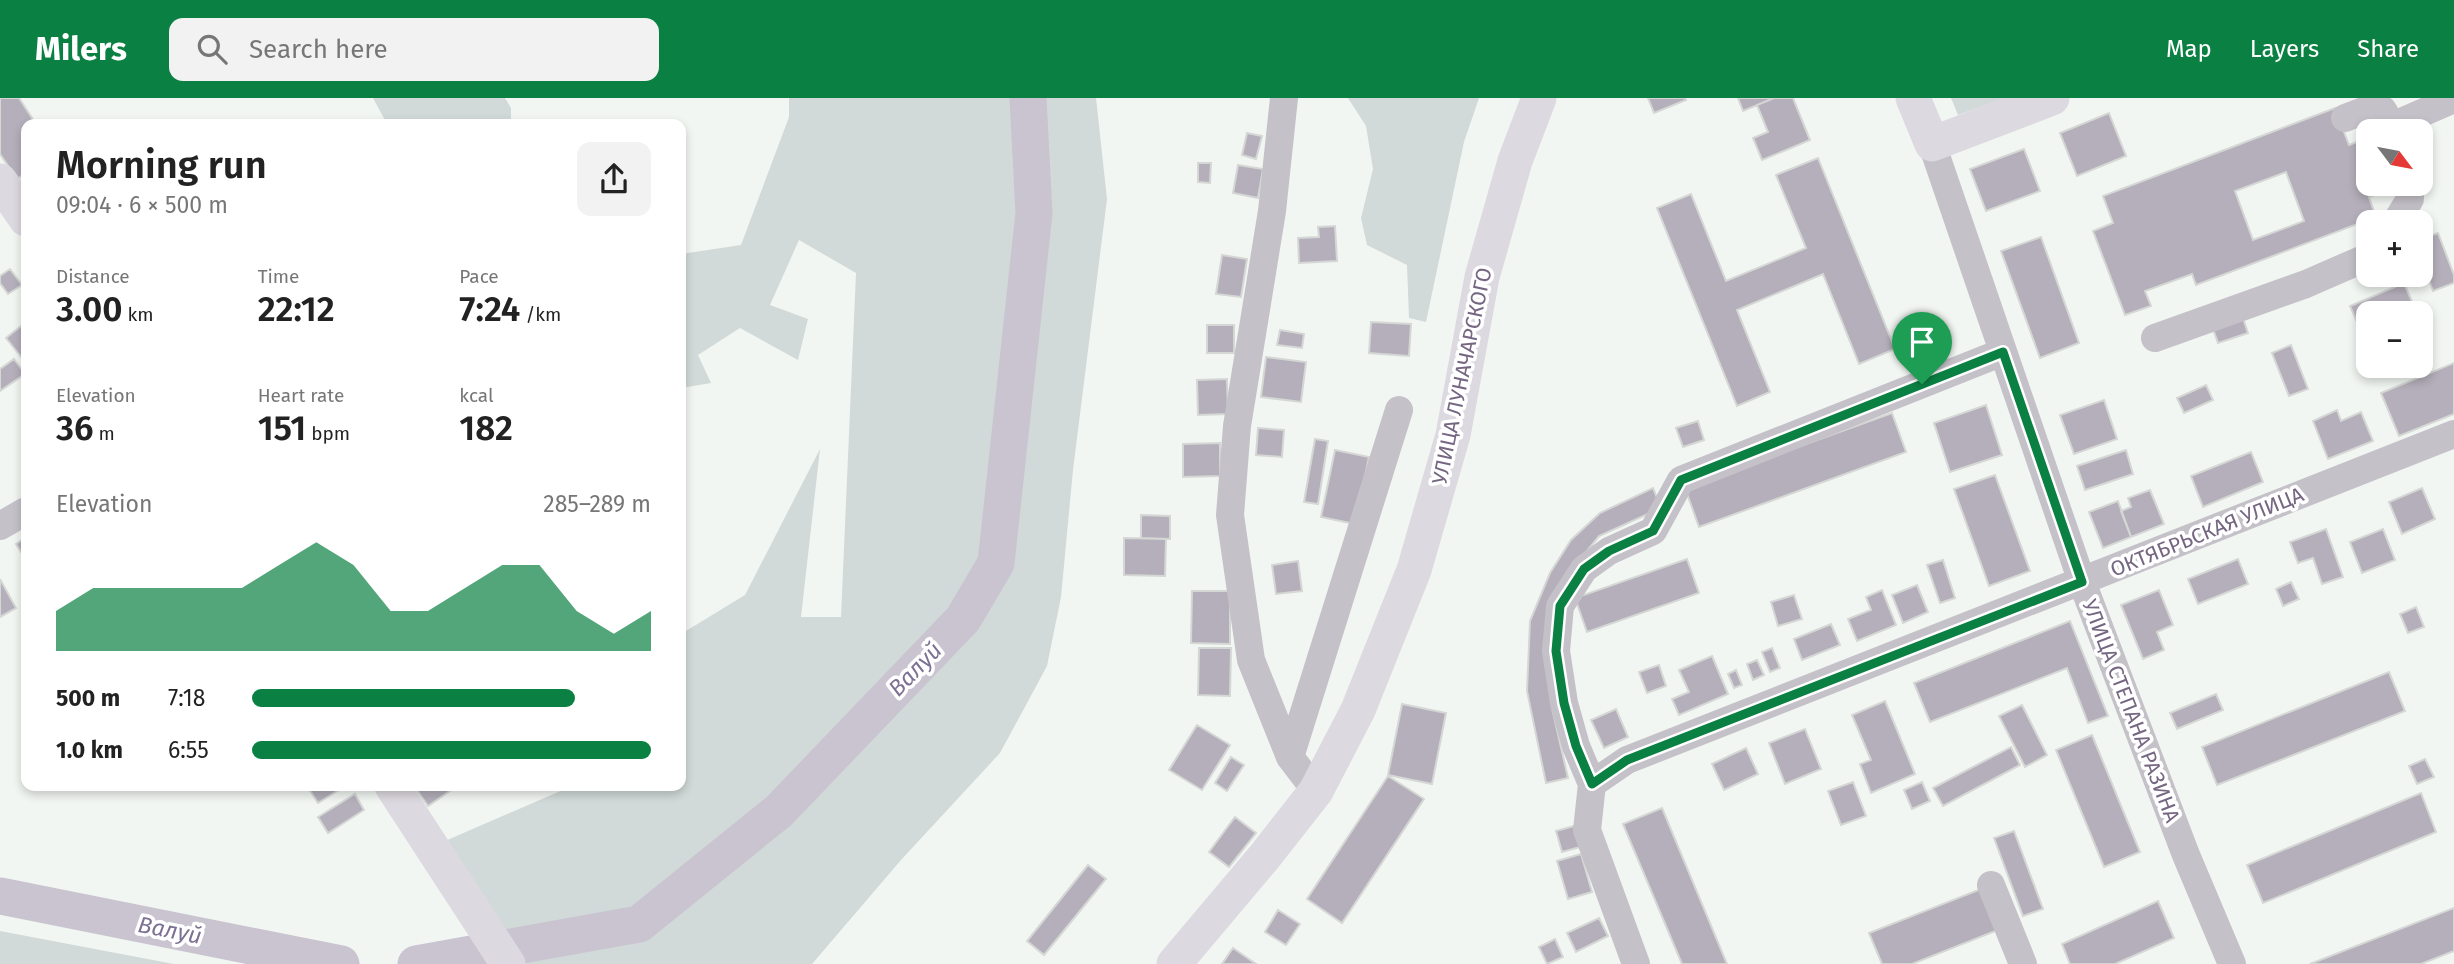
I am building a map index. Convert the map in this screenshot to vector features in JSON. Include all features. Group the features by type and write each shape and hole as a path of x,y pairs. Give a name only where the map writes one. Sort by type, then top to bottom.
{"main road":[{"name":"УЛИЦА ЛУНАЧАРСКОГО","path":"1174,964 1316,791 1358,709 1414,570 1453,435 1482,278 1515,161 1539,98"},
{"name":"УЛИЦА СТЕПАНА РАЗИНА","path":"1913,98 1932,144"},
{"path":"1932,144 2052,98"},
{"path":"0,181 21,212"},
{"path":"395,791 508,964"}],"street":[{"path":"1284,98 1272,211 1237,426 1230,515 1251,660 1290,757 1316,791"},
{"path":"2412,119 2454,99"},
{"path":"2345,118 2374,107 2383,110 2388,119"},
{"name":"УЛИЦА СТЕПАНА РАЗИНА","path":"1932,144 2082,582 2226,962"},
{"path":"2155,338 2306,284 2356,262"},
{"path":"1636,964 1587,830 1592,784 1576,746 1564,703 1556,651 1560,606 1584,569 1609,551 1653,531 1681,480 2003,352"},
{"path":"1290,757 1399,410"},
{"name":"ОКТЯБРЬСКАЯ УЛИЦА","path":"1592,784 1627,760 2454,434"},
{"path":"0,526 21,514"},
{"path":"1991,885 2023,964"}],"shaded area":[{"path":"373,98 505,98 511,108 511,119 384,119"},
{"path":"789,98 1096,98 1107,199 1073,470 1061,597 1047,666 1000,753 901,860 812,964 525,964 445,841 560,791 686,791 686,631 745,595 820,449 801,617 841,617 856,273 799,240 770,305 808,319 798,360 740,328 698,355 711,383 686,387 686,253 741,245 789,117"},
{"path":"1348,98 1479,98 1464,142 1426,322 1409,318 1407,265 1367,245 1361,218 1373,169 1366,126"},
{"path":"1951,98 2005,98 1958,115"},
{"path":"0,931 174,964 0,964"}],"building":[{"path":"0,98 19,98 33,119 21,119 21,176 17,179 0,154"},
{"path":"1648,98 1685,98 1686,100 1654,113"},
{"path":"1738,98 1774,98 1743,111"},
{"path":"1774,98 1793,98 1810,140 1762,160 1753,138 1768,132 1757,105"},
{"path":"2335,108 2349,145 2356,142 2356,196 2372,196 2369,197 2374,210 2356,210 2356,225 2196,285 2192,274 2145,291 2151,306 2125,315 2093,231 2113,223 2103,196","holes":["2286,172 2304,221 2253,240 2235,191"]},
{"path":"2109,113 2126,156 2077,176 2060,133"},
{"path":"1247,133 1262,136 1256,159 1242,155"},
{"path":"2024,149 2040,191 1986,211 1970,169"},
{"path":"1818,158 1895,349 1859,364 1823,274 1737,310 1770,392 1737,406 1657,208 1691,194 1726,281 1806,248 1776,175"},
{"path":"1198,163 1211,163 1210,183 1198,182"},
{"path":"1238,165 1263,169 1258,198 1233,193"},
{"path":"1335,226 1337,261 1299,263 1298,238 1319,237 1318,227"},
{"path":"2438,233 2454,275 2454,283 2433,291 2431,287 2433,235"},
{"path":"2041,237 2079,343 2040,358 2001,251"},
{"path":"1222,255 1247,259 1241,297 1216,294"},
{"path":"10,269 21,286 8,294 0,283 0,276"},
{"path":"2395,287 2406,287 2412,301 2362,301"},
{"path":"2356,303 2356,320 2350,306"},
{"path":"2242,315 2248,333 2218,343 2212,326"},
{"path":"1371,322 1411,324 1409,356 1369,353"},
{"path":"1207,325 1234,325 1234,353 1207,353"},
{"path":"21,326 21,357 6,338"},
{"path":"1280,330 1304,334 1302,348 1277,345"},
{"path":"2291,345 2308,389 2289,396 2272,353"},
{"path":"1266,357 1306,362 1301,402 1261,397"},
{"path":"14,359 21,369 21,377 0,391 0,369"},
{"path":"2454,363 2454,414 2399,436 2381,393 2418,378 2433,378 2433,372"},
{"path":"1227,379 1228,414 1198,415 1197,380"},
{"path":"2206,385 2213,400 2184,413 2177,398"},
{"path":"2104,400 2117,439 2074,454 2060,415"},
{"path":"1986,405 2002,455 1950,472 1934,423"},
{"path":"2337,410 2341,421 2361,412 2373,441 2328,459 2313,421"},
{"path":"1892,413 1906,452 1699,527 1685,488"},
{"path":"1698,421 1704,440 1683,447 1676,428"},
{"path":"1258,428 1284,430 1282,457 1256,455"},
{"path":"1315,439 1328,441 1318,504 1304,502"},
{"path":"1220,443 1220,476 1183,477 1183,444"},
{"path":"1335,450 1369,457 1355,524 1321,517"},
{"path":"2126,450 2133,474 2085,490 2077,466"},
{"path":"2251,452 2263,482 2203,507 2191,476"},
{"path":"1995,475 2030,571 1989,586 1954,489"},
{"path":"1653,488 1661,508 1599,536 1574,567 1552,708 1568,778 1546,783 1527,691 1530,621 1550,573 1571,540 1600,513"},
{"path":"2422,488 2435,519 2402,534 2389,502"},
{"path":"2150,490 2164,524 2131,537 2121,511 2131,507 2128,498"},
{"path":"2118,501 2131,537 2103,548 2089,512"},
{"path":"1141,515 1170,516 1170,539 1141,538"},
{"path":"2326,529 2343,577 2322,584 2313,558 2298,563 2290,542"},
{"path":"2383,529 2395,560 2362,573 2350,542"},
{"path":"1124,538 1166,539 1165,576 1124,575"},
{"path":"1687,559 1699,593 1587,632 1575,598"},
{"path":"2238,559 2248,584 2198,604 2188,579"},
{"path":"1943,560 1955,598 1940,603 1927,565"},
{"path":"1298,561 1302,591 1276,594 1272,565"},
{"path":"0,579 16,608 0,617"},
{"path":"2291,582 2299,599 2283,606 2276,589"},
{"path":"1917,585 1928,612 1903,623 1892,595"},
{"path":"1882,590 1896,625 1857,641 1848,619 1871,610 1866,597"},
{"path":"2159,590 2173,625 2157,632 2164,650 2143,659 2121,605"},
{"path":"1192,591 1230,591 1230,644 1191,643"},
{"path":"1794,595 1802,619 1778,626 1771,602"},
{"path":"2416,607 2424,627 2408,633 2400,614"},
{"path":"2070,621 2108,716 2088,723 2067,668 1930,722 1914,683"},
{"path":"1831,624 1840,645 1802,660 1794,639"},
{"path":"1199,648 1231,648 1230,696 1198,695"},
{"path":"1772,648 1780,668 1770,672 1762,652"},
{"path":"1712,656 1728,694 1679,715 1672,699 1689,692 1679,670"},
{"path":"1757,660 1764,675 1753,680 1747,664"},
{"path":"1659,665 1666,686 1647,693 1639,672"},
{"path":"1736,670 1742,685 1734,688 1728,674"},
{"path":"2389,672 2405,711 2217,785 2202,747"},
{"path":"2216,694 2223,710 2177,729 2170,713"},
{"path":"1885,701 1915,774 1871,793 1860,764 1871,760 1852,715"},
{"path":"1402,704 1446,713 1432,784 1388,775"},
{"path":"2022,705 2047,755 2025,767 1999,716"},
{"path":"1616,709 1628,737 1604,748 1591,720"},
{"path":"1197,725 1230,745 1202,790 1169,770"},
{"path":"1805,729 1821,769 1785,784 1769,743"},
{"path":"2092,735 2140,852 2104,867 2056,750"},
{"path":"2011,747 2020,765 1943,806 1933,788"},
{"path":"1746,748 1758,774 1724,790 1712,764"},
{"path":"1231,757 1244,765 1227,791 1215,783"},
{"path":"2425,759 2434,777 2417,784 2409,766"},
{"path":"1388,776 1424,799 1342,923 1307,899"},
{"path":"1853,782 1866,816 1841,825 1828,791"},
{"path":"1922,782 1930,801 1912,809 1904,790"},
{"path":"310,791 337,791 318,803"},
{"path":"418,791 450,791 428,806"},
{"path":"2421,793 2436,832 2263,903 2247,865"},
{"path":"355,794 364,810 328,833 318,817"},
{"path":"1662,808 1727,964 1682,964 1623,824"},
{"path":"1235,817 1256,833 1229,867 1209,852"},
{"path":"1574,826 1580,847 1562,852 1556,831"},
{"path":"2014,831 2043,909 2023,916 1994,838"},
{"path":"1581,854 1592,892 1568,899 1557,861"},
{"path":"1088,865 1106,879 1044,955 1027,941"},
{"path":"1986,887 2003,928 1912,964 1882,964 1869,933"},
{"path":"2158,901 2174,938 2115,964 2070,964 2062,944"},
{"path":"2454,908 2454,951 2421,964 2310,964"},
{"path":"1278,910 1300,924 1286,945 1265,932"},
{"path":"1599,918 1608,936 1576,952 1567,933"},
{"path":"1555,939 1563,957 1547,964 1539,947"},
{"path":"1233,948 1256,964 1222,964"}],"waterway":[{"name":"Валуй","path":"416,964 639,924 779,811 963,619 996,563 1034,213 1028,98"},
{"name":"Валуй","path":"0,896 341,964"}],"route":[{"path":"2003,352 2082,582 1627,760 1592,784 1576,746 1564,703 1556,651 1560,606 1584,569 1609,551 1653,531 1681,480 1922,384 2003,352"}]}
